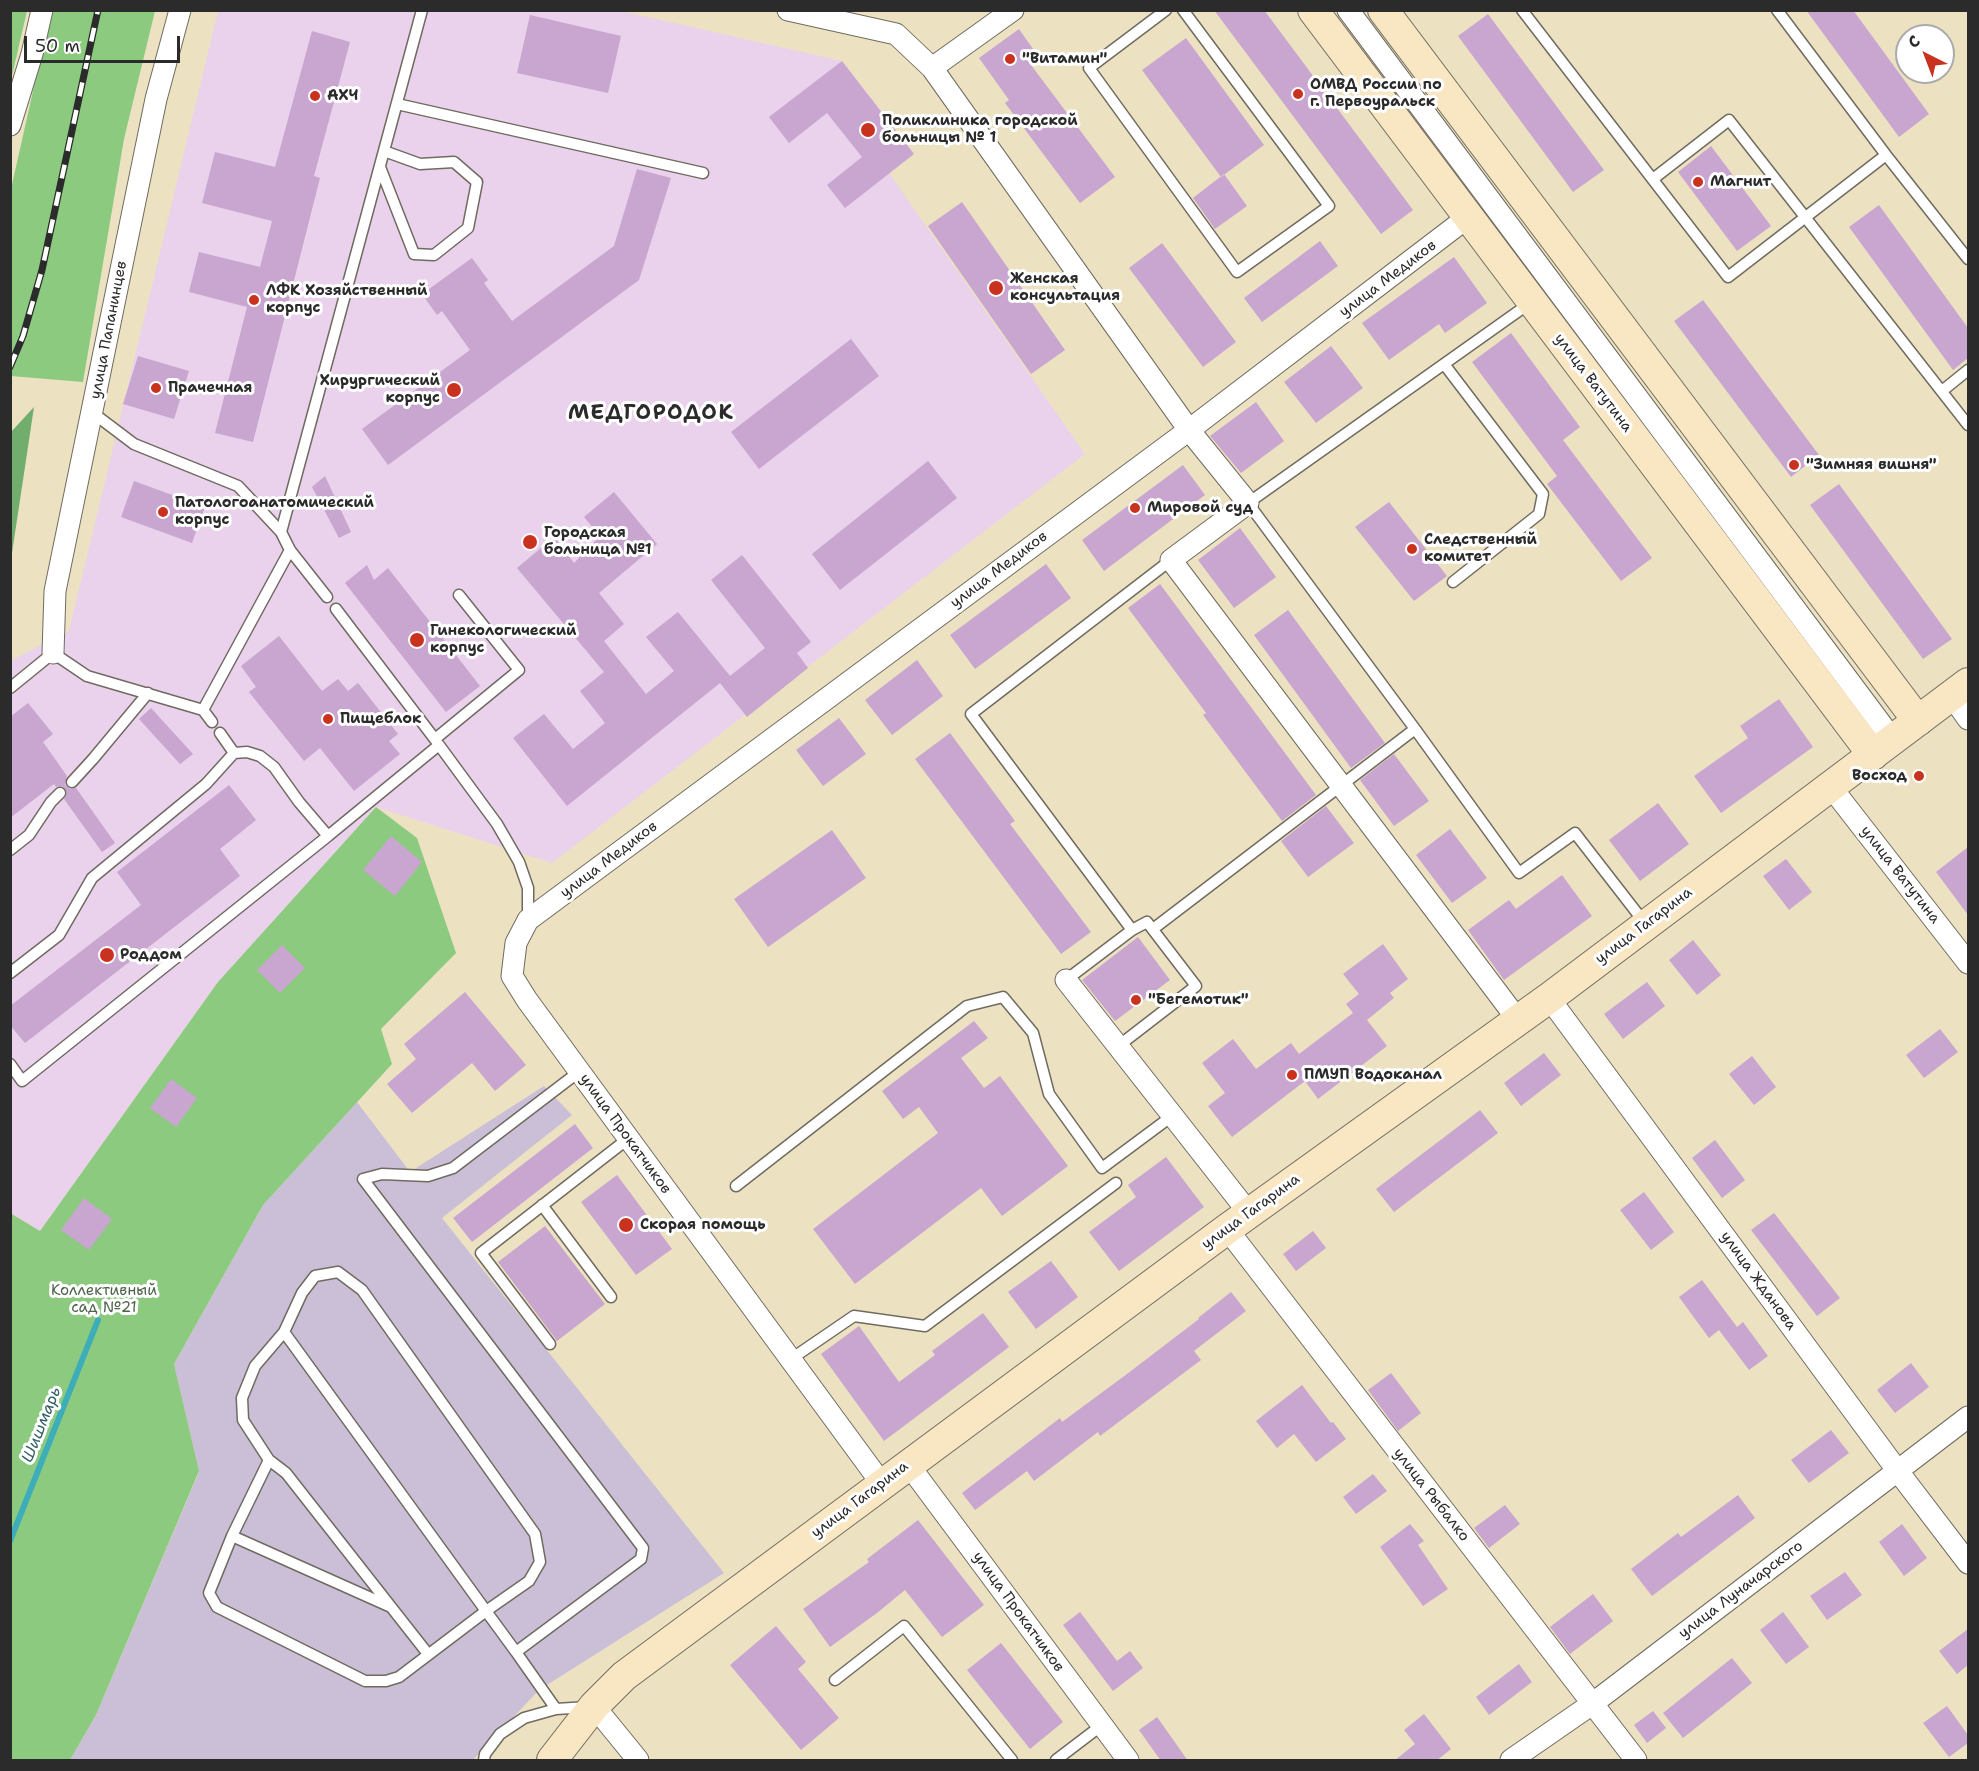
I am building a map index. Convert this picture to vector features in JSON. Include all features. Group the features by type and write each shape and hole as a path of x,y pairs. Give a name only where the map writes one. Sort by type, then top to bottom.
{"street":[{"path":"11,118 32,54 42,10"},
{"name":"улица Папанинцев","path":"53,652 55,591 156,99 180,10"},
{"path":"788,10 896,34 932,68 1189,430 1248,503 1171,560 1518,1020"},
{"path":"932,68 1013,10"},
{"name":"улица Ватутина","path":"1313,10 1532,302 1883,747"},
{"path":"1348,10 1883,747"},
{"path":"1383,10 1918,721"},
{"name":"улица Медиков","path":"528,920 1189,430 1468,217"},
{"name":"улица Гагарина","path":"552,1761 594,1706 624,1676 1238,1221 1549,998 1918,721 1963,699"},
{"name":"улица Ватутина","path":"1831,787 1968,963"},
{"name":"улица Прокатчиков","path":"528,920 516,943 512,976 527,1000 882,1484"},
{"name":"улица Рыбалко","path":"1066,980 1172,1116 1238,1221 1635,1761"},
{"name":"улица Жданова","path":"1549,998 1968,1563"},
{"name":"улица Луначарского","path":"1511,1761 1592,1704 1968,1417"},
{"name":"улица Прокатчиков","path":"908,1464 1128,1761"},
{"path":"594,1706 638,1761"}],"lane":[{"path":"281,532 422,10"},
{"path":"1166,10 1089,68 1237,272 1329,206 1183,10"},
{"path":"1522,10 1728,277 1886,155"},
{"path":"1777,10 1968,259"},
{"path":"397,104 703,172"},
{"path":"1653,179 1729,120 1968,425"},
{"path":"380,166 414,254 435,255 468,228 477,182 454,162 420,164 384,151"},
{"path":"1532,302 1248,503 1519,873 1575,833 1646,925"},
{"path":"1444,364 1543,494 1539,514 1453,582"},
{"path":"1942,391 1968,370"},
{"path":"93,413 134,444 238,486 281,532 291,550 327,597"},
{"path":"203,710 291,550"},
{"path":"1132,930 971,714 1171,560"},
{"path":"10,1064 22,1081 328,836 519,670 459,595"},
{"path":"336,609 497,824 519,861 528,888 528,920"},
{"path":"10,688 53,652 87,676 203,710 212,722"},
{"path":"72,782 148,693"},
{"path":"1153,929 1414,729"},
{"path":"220,733 234,753"},
{"path":"10,973 59,935 92,878 206,784 234,753 248,752 260,756 274,767 298,802 328,836"},
{"path":"10,850 28,835 60,793"},
{"path":"1066,980 1132,930 1147,922 1153,929 1196,986 1117,1047"},
{"path":"736,1186 967,1006 1004,997 1033,1033 1049,1094 1102,1168 1172,1116"},
{"path":"516,1652 641,1559 643,1548 363,1179 382,1174 428,1176 453,1168 580,1071"},
{"path":"550,1344 481,1253 628,1138"},
{"path":"791,1359 854,1316 926,1326 1116,1183"},
{"path":"542,1205 611,1297"},
{"path":"268,1460 232,1536 209,1593 217,1607 365,1681 386,1681 399,1677 529,1581 540,1562 535,1534 362,1290 338,1272 315,1276 302,1293 284,1332 255,1366 242,1398 243,1420 268,1460 286,1473 428,1654"},
{"path":"284,1332 556,1709"},
{"path":"232,1536 392,1608"},
{"path":"835,1680 904,1626 1012,1761"},
{"path":"484,1761 485,1754 500,1734 524,1718 556,1709 594,1706"},
{"path":"1056,1761 1101,1725"}],"shaded area":[{"name":"Городская больница №1","path":"218,11 621,11 842,61 914,154 889,173 1085,454 552,863 376,807 218,982 40,1231 11,1213 10,661 69,631"},
{"path":"544,1086 572,1115 442,1218 724,1573 539,1690 473,1760 70,1760 96,1715 199,1472 174,1364 263,1205 357,1102 410,1172"}],"green space":[{"path":"10,11 27,11 11,80"},
{"path":"51,11 155,11 124,139 83,382 11,376 11,189"},
{"path":"34,407 12,553 11,556 11,432"},
{"name":"Коллективный сад №21","path":"376,807 417,838 456,953 381,1029 392,1064 263,1205 174,1364 199,1471 96,1715 70,1760 11,1760 10,1213 40,1231 218,982"}],"building":[{"path":"1214,10 1264,10 1413,210 1381,234"},
{"path":"1806,10 1853,10 1895,67 1895,84 1907,84 1929,114 1899,137"},
{"path":"1488,14 1604,170 1573,192 1458,36"},
{"path":"530,15 621,36 608,93 517,73"},
{"path":"1019,29 1040,59 1031,65 1115,177 1080,203 1005,103 1009,100 979,58"},
{"name":"ЛФК Хозяйственный корпус","path":"312,31 350,42 314,176 320,178 253,442 215,433 247,307 189,292 199,252 260,267 272,221 202,203 215,152 275,167"},
{"path":"1186,38 1264,145 1221,177 1142,70"},
{"name":"Поликлиника городской больницы № 1","path":"842,61 914,154 845,208 827,185 862,157 827,113 789,143 769,117"},
{"path":"1711,146 1771,226 1737,251 1678,172"},
{"name":"Хирургический корпус","path":"637,169 671,178 639,280 388,465 362,429 470,350 442,311 437,315 422,294 472,258 488,280 484,283 512,321 614,246"},
{"path":"1224,174 1247,206 1215,229 1193,198"},
{"name":"Женская консультация","path":"962,202 1065,350 1031,374 928,226"},
{"path":"1879,205 1968,328 1968,358 1953,370 1849,227"},
{"path":"1320,241 1338,266 1262,322 1244,298"},
{"path":"1162,243 1236,342 1203,367 1129,268"},
{"path":"1454,257 1487,303 1445,333 1439,324 1389,360 1362,323"},
{"path":"1703,300 1819,455 1791,477 1674,321"},
{"path":"1511,333 1580,427 1563,440 1652,558 1621,581 1547,484 1557,476 1472,362"},
{"path":"851,339 879,376 759,469 731,432"},
{"path":"1331,346 1363,388 1316,423 1284,382"},
{"name":"Прачечная","path":"138,356 189,371 174,419 123,404"},
{"path":"1256,402 1284,441 1241,473 1210,436"},
{"path":"928,461 957,498 840,590 812,554"},
{"path":"1183,465 1205,495 1104,571 1082,540"},
{"path":"325,476 351,532 339,538 312,487"},
{"name":"Патологоанатомический корпус","path":"134,481 205,507 192,543 121,517"},
{"path":"1839,484 1952,639 1923,659 1810,505"},
{"path":"614,492 657,544 599,593 624,624 604,641 646,694 674,671 646,637 678,612 730,676 765,648 711,580 742,555 811,642 797,653 808,668 747,717 720,683 567,806 513,738 544,714 573,749 605,723 580,691 604,672 517,568 554,537 574,563 600,536 584,517"},
{"path":"1389,502 1447,576 1414,601 1355,527"},
{"path":"1240,528 1276,577 1234,608 1198,560"},
{"path":"1046,564 1071,598 975,669 950,635"},
{"name":"Гинекологический корпус","path":"367,565 374,580 388,568 480,686 446,712 345,583"},
{"path":"1160,584 1316,795 1282,821 1203,715 1206,713 1128,608"},
{"path":"1288,610 1385,743 1351,768 1254,635"},
{"name":"Пищеблок","path":"279,636 322,691 338,679 348,691 358,683 398,734 389,741 400,754 354,791 320,748 304,761 249,692 256,687 241,666"},
{"path":"917,660 943,696 892,735 865,700"},
{"path":"1779,699 1813,747 1721,813 1694,776 1748,738 1740,726"},
{"path":"28,703 53,734 43,742 67,776 65,785 70,789 76,788 115,843 102,852 64,799 67,792 62,786 56,787 54,784 10,818 10,717"},
{"path":"151,708 193,754 180,764 139,719"},
{"path":"839,718 866,754 823,786 796,750"},
{"path":"950,733 1015,821 1010,824 1091,932 1061,954 915,759"},
{"path":"1394,754 1429,801 1394,826 1360,780"},
{"name":"Роддом","path":"229,785 256,820 220,849 240,876 25,1043 10,1025 10,1006 141,905 117,872"},
{"path":"1658,803 1689,844 1640,881 1609,840"},
{"path":"1326,806 1354,843 1308,877 1281,841"},
{"path":"1450,829 1487,878 1452,903 1416,855"},
{"path":"832,830 866,878 768,947 734,899"},
{"path":"391,836 422,862 395,896 363,870"},
{"path":"1968,847 1968,915 1936,872"},
{"path":"1786,859 1812,892 1789,910 1763,876"},
{"path":"1562,875 1592,916 1504,980 1468,930 1509,900 1516,909"},
{"path":"1138,937 1170,980 1115,1021 1082,980"},
{"path":"1693,940 1721,975 1697,995 1669,960"},
{"path":"1383,944 1408,979 1390,993 1394,998 1367,1020 1387,1046 1318,1099 1305,1081 1232,1137 1208,1106 1225,1093 1202,1063 1233,1039 1256,1069 1291,1043 1299,1054 1353,1013 1346,1004 1359,994 1343,974"},
{"path":"282,945 305,968 280,993 257,970"},
{"path":"1647,982 1665,1006 1623,1039 1604,1014"},
{"path":"465,992 526,1065 495,1091 472,1063 412,1113 387,1084 416,1059 404,1044"},
{"path":"974,1021 988,1038 961,1058 984,1088 1000,1076 1068,1166 1002,1216 981,1188 855,1284 813,1229 938,1133 919,1107 903,1119 882,1091"},
{"path":"1940,1029 1958,1052 1924,1078 1906,1055"},
{"path":"1544,1053 1561,1075 1521,1106 1504,1083"},
{"path":"1752,1056 1776,1087 1754,1105 1729,1074"},
{"path":"171,1079 197,1098 176,1127 150,1108"},
{"path":"1480,1110 1498,1133 1394,1212 1376,1189"},
{"path":"575,1124 593,1148 472,1242 453,1218"},
{"path":"1715,1140 1745,1180 1722,1198 1692,1158"},
{"path":"1166,1157 1204,1207 1119,1271 1089,1232 1136,1197 1128,1185"},
{"name":"Скорая помощь","path":"617,1175 672,1249 636,1275 581,1202"},
{"path":"1644,1192 1674,1232 1651,1250 1620,1210"},
{"path":"84,1198 112,1219 89,1250 61,1230"},
{"path":"1774,1213 1840,1298 1817,1316 1751,1230"},
{"path":"545,1226 605,1304 557,1341 498,1262"},
{"path":"1313,1231 1326,1248 1296,1271 1283,1254"},
{"path":"1051,1261 1078,1297 1036,1329 1008,1292"},
{"path":"1702,1280 1737,1327 1743,1322 1768,1356 1749,1370 1719,1330 1709,1338 1679,1297"},
{"path":"1231,1292 1246,1311 1194,1351 1201,1360 1100,1436 1098,1432 1034,1481 1027,1471 975,1510 962,1493 1060,1418 1062,1422 1127,1374"},
{"path":"983,1313 1009,1347 884,1441 821,1354 859,1326 899,1382 935,1355 932,1351"},
{"path":"1911,1363 1929,1387 1895,1413 1877,1390"},
{"path":"1391,1373 1421,1413 1398,1431 1368,1390"},
{"path":"1302,1385 1346,1439 1316,1462 1294,1434 1277,1448 1256,1421"},
{"path":"1831,1430 1849,1453 1809,1483 1791,1460"},
{"path":"1373,1474 1387,1491 1356,1514 1343,1497"},
{"path":"1738,1495 1755,1518 1652,1596 1631,1569 1678,1533 1681,1537"},
{"path":"1505,1505 1520,1524 1489,1548 1474,1528"},
{"path":"918,1520 984,1605 942,1637 905,1590 830,1647 803,1609 869,1562 867,1559"},
{"path":"1410,1524 1424,1541 1418,1545 1448,1589 1423,1606 1380,1547"},
{"path":"1902,1524 1927,1558 1904,1576 1879,1542"},
{"path":"1845,1572 1862,1595 1827,1620 1810,1596"},
{"path":"1593,1594 1613,1621 1570,1654 1550,1627"},
{"path":"1080,1612 1117,1661 1130,1651 1143,1668 1113,1691 1063,1625"},
{"path":"1783,1612 1809,1647 1786,1664 1760,1630"},
{"path":"776,1626 806,1662 798,1669 839,1718 801,1750 730,1665"},
{"path":"1968,1629 1968,1665 1957,1674 1939,1651"},
{"path":"1001,1643 1063,1722 1030,1749 967,1670"},
{"path":"1732,1658 1752,1683 1683,1738 1663,1713"},
{"path":"1519,1664 1532,1682 1489,1715 1476,1697"},
{"path":"1947,1706 1968,1735 1968,1743 1949,1757 1923,1723"},
{"path":"1653,1711 1666,1728 1647,1743 1634,1725"},
{"path":"1424,1714 1451,1749 1436,1761 1394,1761 1415,1744 1404,1730"},
{"path":"1157,1717 1188,1761 1161,1761 1139,1730"}],"waterway":[{"name":"Шишмарь","path":"10,1541 98,1320"}],"railway":[{"path":"10,367 23,336 42,270 98,10"}],"place":[{"name":"\"Витамин\"","path":"1010,59"},
{"name":"ОМВД России по г. Первоуральск","path":"1298,94"},
{"name":"АХЧ","path":"315,96"},
{"name":"Поликлиника городской больницы № 1","path":"868,130"},
{"name":"Магнит","path":"1698,182"},
{"name":"Женская консультация","path":"996,288"},
{"name":"ЛФК Хозяйственный корпус","path":"254,300"},
{"name":"Прачечная","path":"156,388"},
{"name":"Хирургический корпус","path":"454,390"},
{"name":"\"Зимняя вишня\"","path":"1794,465"},
{"name":"Мировой суд","path":"1135,508"},
{"name":"Патологоанатомический корпус","path":"163,512"},
{"name":"Городская больница №1","path":"530,542"},
{"name":"Следственный комитет","path":"1412,549"},
{"name":"Гинекологический корпус","path":"417,640"},
{"name":"Пищеблок","path":"328,719"},
{"name":"Восход","path":"1919,776"},
{"name":"Роддом","path":"107,955"},
{"name":"\"Бегемотик\"","path":"1136,1000"},
{"name":"ПМУП Водоканал","path":"1292,1075"},
{"name":"Скорая помощь","path":"626,1225"}],"district":[{"name":"МЕДГОРОДОК","path":"651,414"}]}
